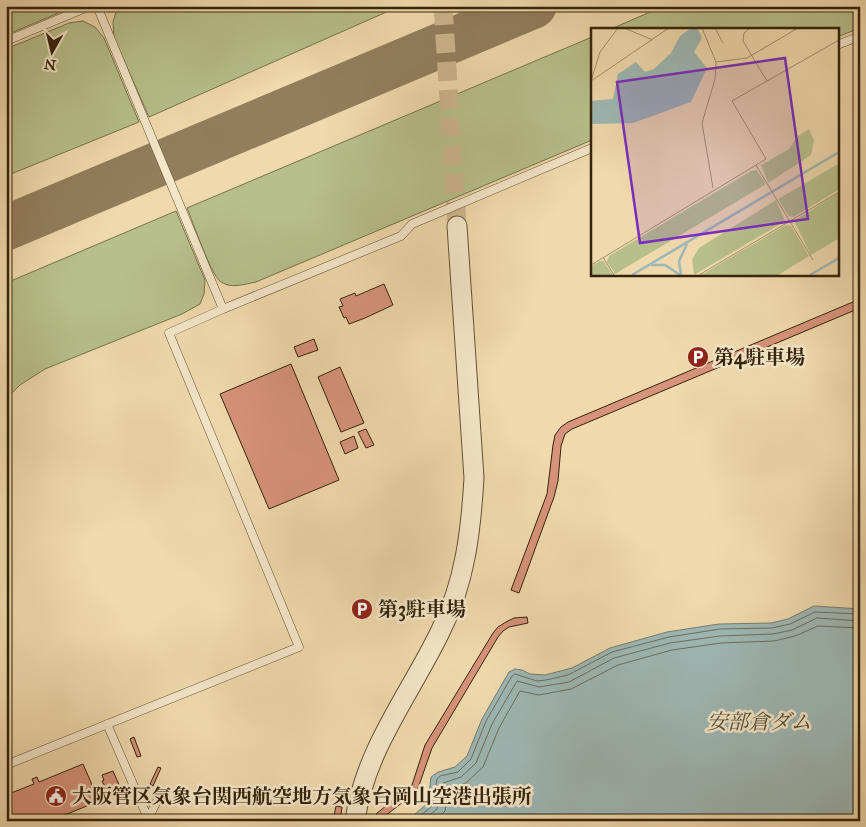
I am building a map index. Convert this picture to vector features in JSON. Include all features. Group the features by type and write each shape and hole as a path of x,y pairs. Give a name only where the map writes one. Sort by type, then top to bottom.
{"street":[{"path":"355,821 367,771 386,731 442,630 454,599 465,558 471,519 474,478 457,226"}],"lane":[{"path":"6,41 90,6"},
{"path":"97,6 223,309"},
{"path":"838,45 860,36"},
{"path":"6,765 299,647 169,333 401,236 412,224 591,148"},
{"path":"107,724 148,820"},
{"path":"148,820 160,795"}],"green space":[{"path":"6,6 68,6 61,12 6,35"},
{"path":"119,6 400,6 149,117 114,38 113,22"},
{"path":"664,6 860,6 860,28 838,37 838,28 613,28"},
{"path":"83,21 95,27 104,38 139,122 6,176 6,49 69,23"},
{"path":"591,37 591,140 256,282 229,285 217,278 207,260 187,208"},
{"path":"176,211 205,280 204,294 200,304 182,314 45,369 20,385 6,399 6,283"}],"water":[{"name":"安部倉ダム","path":"814,606 860,609 860,821 407,821 428,803 431,777 438,772 455,767 467,756 482,719 509,672 515,669 530,674 545,675 572,668 610,648 667,632 719,624 771,623 788,619"}],"building":[{"path":"384,284 393,305 349,324 339,307 343,306 340,299 355,293 356,296"},
{"path":"860,299 860,308 572,429 565,434 561,446 558,481 554,497 519,593 511,590 547,494 555,435 561,427 568,422"},
{"path":"314,339 318,350 298,357 294,347"},
{"path":"291,364 339,480 269,509 220,394"},
{"path":"340,367 364,423 341,432 318,377"},
{"path":"366,429 374,445 366,448 358,432"},
{"path":"354,436 358,448 345,454 340,442"},
{"path":"527,617 528,623 509,627 498,637 432,748 417,791 380,820 376,814 412,785 425,745 493,633 498,627 514,618"},
{"path":"134,737 141,756 137,757 130,739"},
{"path":"83,764 99,801 50,821 6,821 6,795 34,784 32,779 37,777 39,782"},
{"path":"158,767 161,768 153,786 150,784"},
{"path":"113,771 120,787 108,792 102,781 104,780 102,775"},
{"path":"336,806 342,807 340,821 333,821"}],"taxiway":[{"path":"6,228 534,6"}],"tunnel":[{"path":"443,6 457,226"}],"place":[{"name":"第4駐車場","path":"698,357"},
{"name":"第3駐車場","path":"362,609"},
{"name":"大阪管区気象台関西航空地方気象台岡山空港出張所","path":"56,796"}]}
